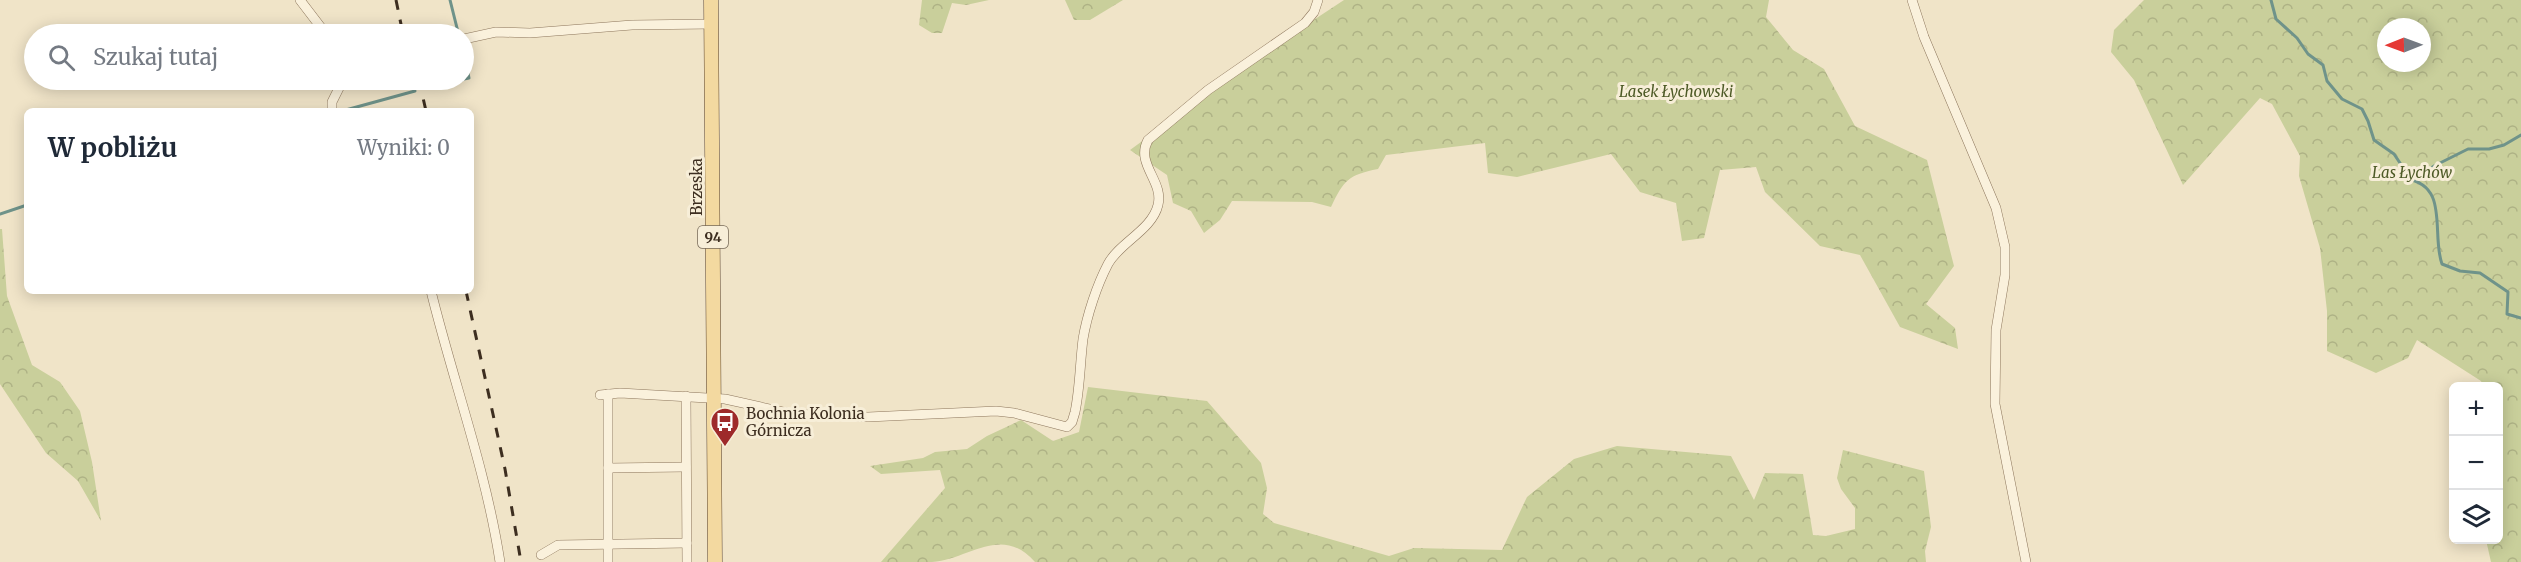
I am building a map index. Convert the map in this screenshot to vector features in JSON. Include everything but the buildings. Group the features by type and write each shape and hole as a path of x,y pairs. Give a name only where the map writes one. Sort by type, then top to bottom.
{"main road":[{"name":"94","path":"711,0 711,24"},
{"name":"Brzeska","path":"711,24 715,562"}],"street":[{"path":"300,0 318,24"},
{"path":"608,562 608,468 604,395 620,393 686,396 792,414 868,417 996,411 1014,413 1067,427 1072,422 1075,412 1084,336 1108,263 1153,216 1158,204 1159,195 1145,162 1145,146 1148,140 1208,90 1305,23 1314,12 1318,0"},
{"path":"1912,0 1924,37 1996,208 2005,247 2005,275 1995,330 1995,404 2026,562"},
{"path":"474,37 496,32 530,33 632,25 711,24"},
{"path":"332,108 332,102 338,90"},
{"path":"432,294 447,358 484,484 500,562"},
{"path":"686,396 687,562"},
{"path":"608,468 686,467"},
{"path":"541,555 558,545 687,543"}],"green space":[{"path":"922,0 989,0 966,5 952,3 942,33 932,33 919,25"},
{"path":"1065,0 1123,0 1090,20 1074,20"},
{"name":"Lasek Łychowski","path":"1344,0 1769,0 1766,17 1793,50 1824,69 1855,126 1927,160 1954,266 1926,304 1955,328 1958,349 1900,327 1860,255 1820,246 1765,192 1756,167 1720,170 1704,238 1682,241 1676,203 1640,192 1611,154 1517,177 1488,173 1485,143 1386,155 1378,169 1348,180 1331,207 1312,202 1232,201 1220,220 1204,233 1191,211 1173,203 1167,175 1130,150 1259,56"},
{"name":"Las Łychów","path":"2144,0 2521,0 2521,562 2491,562 2487,544 2503,544 2503,382 2481,382 2417,340 2408,358 2376,373 2327,351 2327,311 2320,248 2299,176 2300,156 2272,104 2260,98 2183,185 2134,80 2111,52 2114,30"},
{"path":"0,229 2,229 7,296 32,365 60,382 80,411 92,462 101,521 78,481 46,453 0,384"},
{"path":"1088,387 1207,401 1261,463 1267,488 1263,514 1274,523 1389,556 1414,548 1502,550 1527,497 1574,459 1617,446 1731,456 1754,500 1765,473 1803,474 1813,535 1826,536 1855,529 1855,508 1841,489 1837,478 1843,450 1924,471 1931,527 1925,551 1926,562 1035,562 1022,551 1010,546 997,545 946,560 881,562 945,488 940,470 881,474 870,466 923,458 935,452 967,449 987,436 1021,420 1053,441 1079,432"}],"waterway":[{"path":"450,0 456,24"},
{"path":"2271,0 2276,19 2297,38 2308,54 2323,65 2327,81 2342,99 2362,109 2374,140 2394,154 2402,166 2406,179 2420,183 2429,191 2436,212 2442,264 2460,271 2480,273 2508,292 2507,314 2521,318"},
{"path":"353,108 415,91"},
{"path":"2416,180 2434,166 2468,149 2489,149 2504,145 2521,135"},
{"path":"0,214 24,206"}],"railway":[{"path":"396,0 401,24"},
{"path":"421,90 425,108"},
{"path":"467,294 505,469 521,562"}],"place":[{"name":"Bochnia Kolonia Górnicza","path":"725,448"}]}
